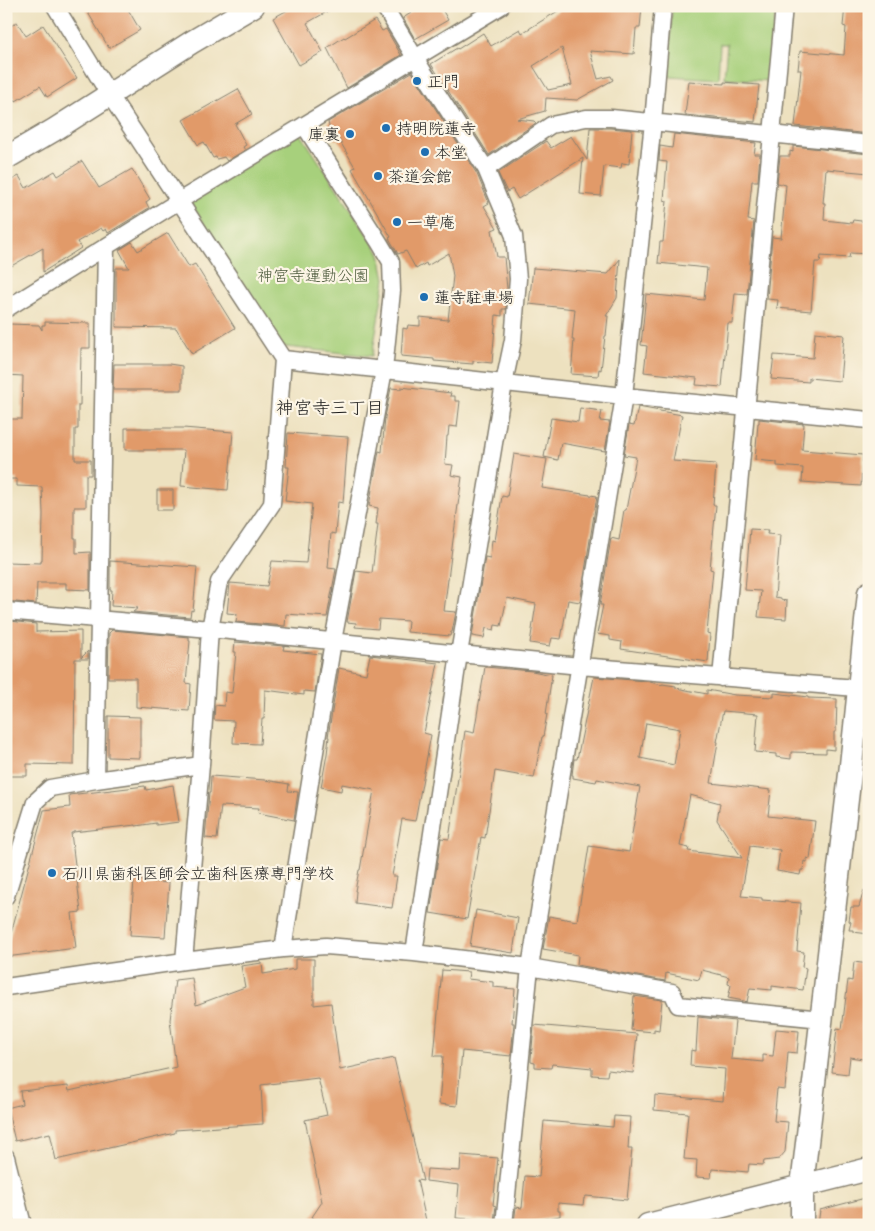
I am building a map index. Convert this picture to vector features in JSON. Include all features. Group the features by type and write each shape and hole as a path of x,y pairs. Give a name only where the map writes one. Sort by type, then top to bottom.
{"street":[{"path":"55,6 109,94 283,359 272,504 219,582 210,629 201,765 184,961"},
{"path":"6,158 253,6"},
{"path":"384,6 486,169 514,236 518,279 513,340 504,383 459,654 414,953"},
{"path":"6,309 179,201 501,6"},
{"path":"504,1225 530,967 624,396 653,122 663,6"},
{"path":"721,678 784,6"},
{"path":"486,169 551,125 586,118 611,118 869,144"},
{"path":"284,949 333,641 384,370 392,291 390,262 380,242 304,125"},
{"path":"96,780 106,246"},
{"path":"283,359 869,420"},
{"path":"802,1225 802,1186 864,688 869,593"},
{"path":"6,611 210,629 580,666 864,688"},
{"path":"6,896 35,802 50,788 201,765"},
{"path":"6,987 184,961 326,946 414,953 530,967 672,992 678,1006 822,1019"},
{"path":"6,1157 11,1197 23,1225"},
{"path":"648,1225 869,1169"}],"green space":[{"path":"672,6 776,6 769,81 724,78 727,44 720,44 718,79 669,76"},
{"name":"神宮寺運動公園","path":"300,133 380,254 385,279 372,356 277,346 187,196"}],"building":[{"path":"84,6 126,6 140,30 109,48"},
{"path":"295,6 337,6 307,23 323,52 299,65 273,18"},
{"path":"407,6 440,6 448,20 415,39 403,18 411,13"},
{"path":"566,6 642,6 640,28 636,28 634,54 590,51 598,79 611,76 613,80 577,100 546,98 545,111 517,119 534,121 536,123 489,155 431,64 483,33 491,46 520,29 522,33","holes":["562,48 572,85 548,90 533,66"]},
{"path":"845,6 869,6 869,65 867,82 869,82 869,134 795,126 801,70 798,70 800,51 844,55 846,27 843,26"},
{"path":"375,20 382,31 386,29 401,55 347,88 327,48"},
{"path":"17,22 26,36 43,25 77,78 47,97 40,86 16,101 6,85 6,29"},
{"path":"412,72 477,174 489,203 484,206 497,228 492,230 497,257 504,257 507,289 506,309 502,309 502,316 496,315 492,363 473,361 473,364 434,361 434,359 401,356 403,328 407,329 408,325 420,326 420,317 448,320 453,276 449,253 427,266 426,263 416,269 406,251 398,254 389,238 391,237 352,169 355,167 338,138 335,140 330,131 328,122"},
{"path":"689,81 759,85 755,122 685,115"},
{"path":"238,89 252,114 235,124 246,145 243,147 245,150 227,161 224,157 213,158 204,142 198,145 183,120"},
{"path":"590,128 632,130 629,164 622,163 621,168 604,166 601,196 580,194 583,158 518,199 512,189 507,192 498,173 546,141 551,148 571,136 587,160"},
{"path":"674,134 756,143 754,154 760,154 758,181 752,181 748,220 754,221 747,294 735,293 732,323 728,323 722,387 696,385 697,378 644,372 647,346 641,345 646,294 704,300 707,268 658,263 660,242 663,242 667,201 664,200 667,162 659,161 660,146 672,148"},
{"path":"793,146 869,154 869,173 826,169 823,203 825,203 824,220 852,223 853,220 869,222 869,254 850,253 849,258 821,256 820,262 815,262 811,311 777,308 778,300 767,299 772,237 781,238 786,185 777,183 780,156 790,156 790,151 793,152"},
{"path":"82,161 99,188 132,169 150,199 146,202 149,208 108,233 106,229 103,231 101,228 77,242 81,248 43,272 43,248 6,269 6,183 19,176 26,188 55,171 58,176"},
{"path":"168,233 189,267 195,264 235,328 192,354 176,328 116,327 116,268 129,268 119,250 132,242 138,251"},
{"path":"620,259 617,298 606,316 608,316 601,370 599,369 598,376 571,374 575,309 529,304 533,268 608,274"},
{"path":"45,322 90,323 90,348 81,348 80,405 78,405 78,429 75,429 75,460 91,460 91,475 86,475 86,507 74,507 74,538 76,538 76,553 90,552 90,590 66,589 66,583 37,583 36,604 6,601 6,562 41,563 43,514 42,487 17,486 17,479 6,479 6,419 22,419 23,376 6,375 6,329 9,329 9,324 39,325 42,330 42,325 45,325"},
{"path":"815,332 844,335 840,381 809,378 809,382 771,379 774,355 813,358"},
{"path":"114,364 169,364 182,366 182,390 113,390"},
{"path":"401,387 451,393 450,396 455,396 455,401 460,401 457,427 449,426 445,464 453,465 451,475 462,477 444,611 456,612 450,636 407,632 408,621 379,619 378,629 355,627 356,623 347,622 356,571 372,573 378,508 369,506 379,451 382,452 385,417 391,388 401,389"},
{"path":"638,407 682,415 673,461 716,464 713,505 716,505 710,569 713,570 707,633 710,634 708,662 621,649 622,642 610,640 610,636 597,634 603,605 600,605 611,538 619,540 636,457 624,455 629,425 634,426"},
{"path":"580,408 602,411 600,421 610,422 605,451 561,443 558,460 544,457 551,418 578,422"},
{"path":"759,419 804,424 802,450 863,455 861,486 802,482 803,468 777,466 777,462 755,460"},
{"path":"125,428 183,428 233,432 228,490 181,486 184,450 125,450"},
{"path":"288,433 348,437 343,503 338,502 335,534 331,533 328,568 336,569 327,617 286,614 285,626 236,622 237,614 227,613 230,583 267,586 272,561 306,563 312,504 285,501 289,467 286,467"},
{"path":"514,454 547,459 542,488 597,496 580,602 568,600 561,639 552,638 550,646 530,643 536,604 507,598 501,626 495,625 494,630 486,628 484,638 472,636 485,557 490,558 492,540 495,541 502,496 507,497"},
{"path":"157,490 173,490 173,510 157,510"},
{"path":"750,529 768,530 767,534 780,535 775,597 787,601 786,619 758,617 761,591 745,590"},
{"path":"110,561 197,567 193,611 191,610 190,617 133,612 138,608 111,606"},
{"path":"10,621 36,624 36,632 81,631 81,658 88,651 88,659 75,659 74,765 27,764 27,776 6,776 6,635 10,635"},
{"path":"112,630 189,637 186,683 191,684 189,711 136,707 136,678 108,678 109,633"},
{"path":"235,642 284,646 283,650 321,654 315,692 304,691 304,695 265,690 264,719 262,719 260,744 233,743 234,721 214,720 215,705 224,706 225,692 232,693 236,652 234,652"},
{"path":"370,655 438,663 424,733 431,735 415,821 402,819 392,876 397,876 392,908 355,903 355,891 374,790 342,784 341,791 321,787 339,668 366,674"},
{"path":"485,667 532,671 552,675 543,737 534,778 495,771 485,838 481,837 467,919 430,913 441,838 449,839 465,731 474,733"},
{"path":"594,677 646,681 707,694 707,690 735,695 774,697 774,693 808,698 837,699 834,750 826,749 826,753 791,752 791,759 776,757 776,754 755,752 758,714 723,711 711,783 771,790 768,816 815,821 810,859 807,858 807,862 804,861 803,870 801,870 800,875 777,871 780,850 750,846 741,896 762,898 762,900 801,903 797,951 804,952 802,967 806,968 803,990 772,986 772,990 750,988 747,1002 728,998 731,985 728,984 729,977 702,970 699,980 666,973 665,981 577,965 578,955 543,949 549,916 577,921 589,846 629,852 640,787 597,779 596,782 573,778 574,759 577,759","holes":["646,723 680,729 674,765 640,758","690,795 720,803 717,820 742,858 688,851 689,848 680,846"]},
{"path":"108,716 140,717 140,758 108,757"},
{"path":"211,776 265,780 289,784 288,791 298,792 294,820 258,813 259,808 221,806 217,839 205,838"},
{"name":"石川県歯科医師会立歯科医療専門学校","path":"173,785 179,822 71,833 81,912 72,913 76,948 6,957 44,810 70,807 69,795 145,786 146,790"},
{"path":"134,880 169,883 165,937 130,935"},
{"path":"864,890 869,891 869,934 849,930 851,907 859,907"},
{"path":"476,910 518,918 513,953 470,946"},
{"path":"295,959 314,959 314,1005 331,1003 340,1070 394,1058 423,1181 417,1180 427,1225 324,1225 312,1217 322,1202 305,1120 327,1115 318,1078 261,1085 263,1124 175,1130 175,1133 56,1160 50,1133 15,1141 7,1108 22,1104 20,1091 68,1086 69,1091 176,1067 170,1020 175,980 192,978 196,1005 245,987 241,966 262,963 263,974 295,969"},
{"path":"854,962 869,964 869,1060 850,1057 848,1074 832,1072 837,1028 842,1029 848,980 852,981"},
{"path":"442,970 469,972 468,979 493,982 493,987 515,989 511,1056 462,1051 457,1106 439,1104 443,1056 434,1056"},
{"path":"634,996 662,1000 659,1030 654,1029 654,1032 631,1030"},
{"path":"698,1017 735,1021 731,1059 763,1062 763,1055 773,1056 776,1029 799,1031 797,1053 788,1052 785,1090 777,1089 774,1121 788,1122 785,1152 779,1159 764,1161 763,1165 749,1164 748,1172 712,1169 711,1178 696,1177 697,1160 684,1159 688,1113 654,1110 655,1095 723,1101 725,1069 690,1066 691,1050 696,1051"},
{"path":"534,1025 637,1034 633,1073 608,1070 607,1076 592,1075 592,1068 552,1064 551,1068 535,1067 535,1063 531,1062"},
{"path":"614,1116 630,1117 628,1149 632,1149 627,1200 586,1196 583,1205 558,1203 560,1216 518,1224 514,1223 516,1207 522,1208 525,1176 539,1177 544,1121 613,1127"},
{"path":"461,1155 498,1158 493,1205 496,1206 494,1221 456,1218 459,1185 426,1181 427,1169 460,1171"},
{"path":"869,1197 869,1225 818,1225 820,1210"}],"place":[{"name":"正門","path":"417,81"},
{"name":"持明院蓮寺","path":"386,128"},
{"name":"庫裏","path":"350,134"},
{"name":"本堂","path":"425,152"},
{"name":"茶道会館","path":"378,176"},
{"name":"一草庵","path":"397,222"},
{"name":"蓮寺駐車場","path":"424,297"},
{"name":"石川県歯科医師会立歯科医療専門学校","path":"52,873"}],"district":[{"name":"神宮寺三丁目","path":"330,408"}]}
